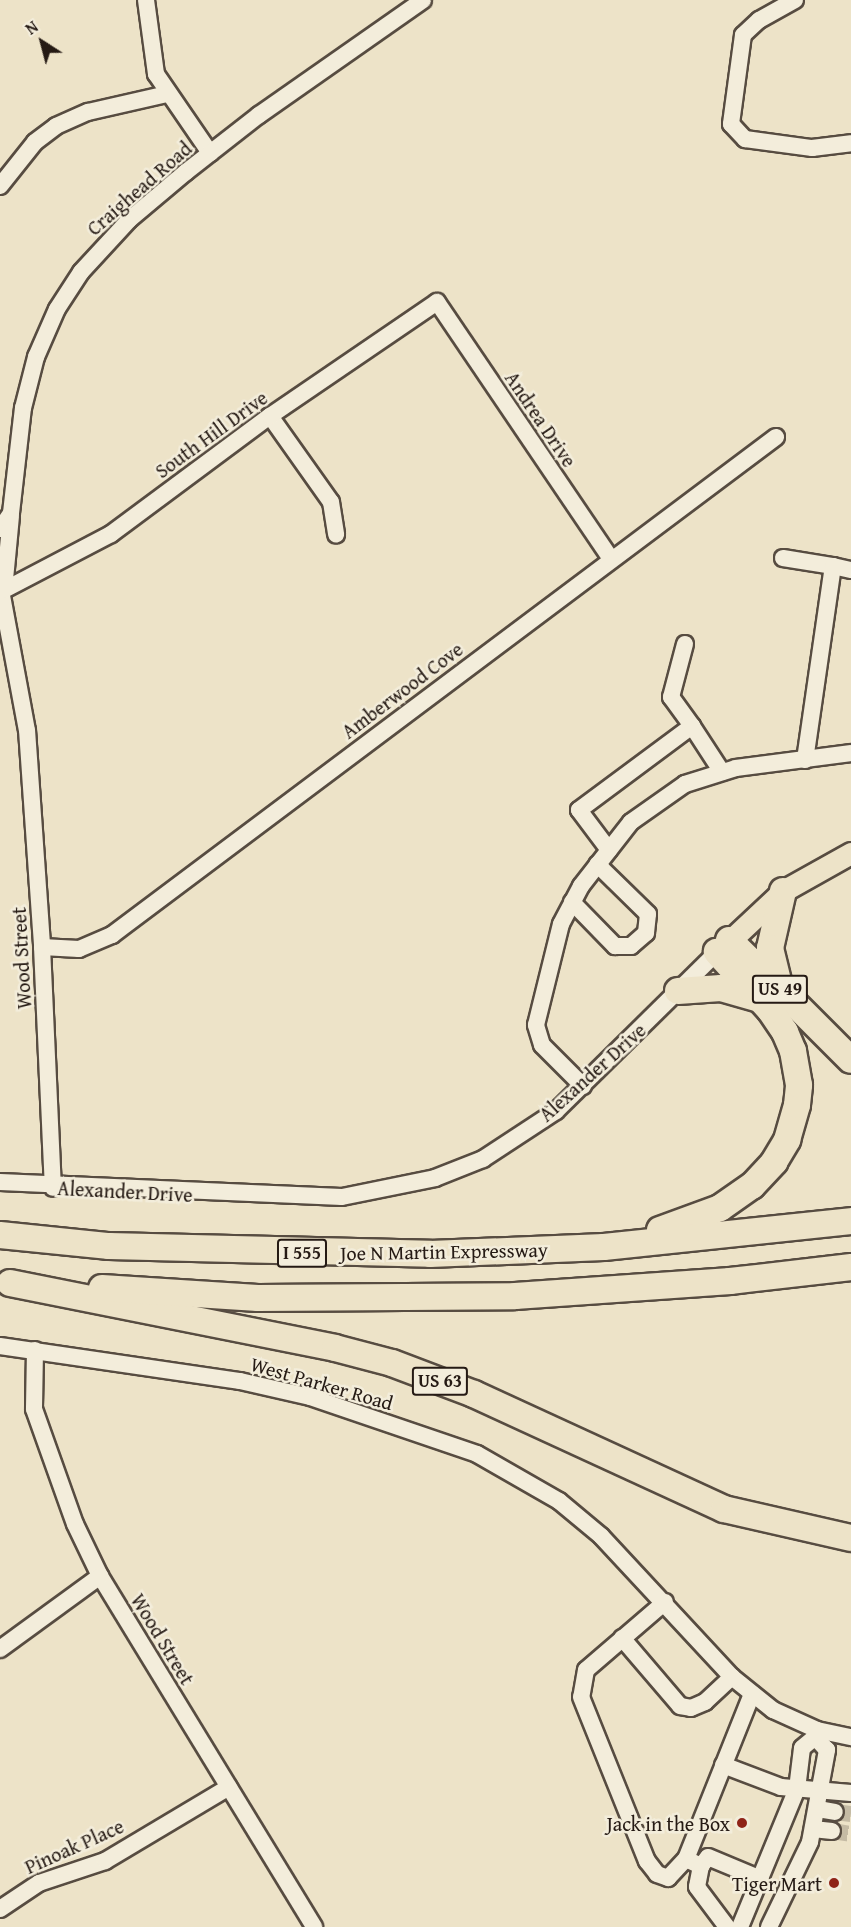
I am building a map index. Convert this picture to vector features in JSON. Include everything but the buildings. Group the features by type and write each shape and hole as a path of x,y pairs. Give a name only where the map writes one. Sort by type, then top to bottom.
{"highway":[{"name":"US 49","path":"770,994 771,939 783,891"},
{"name":"US 49","path":"723,946 770,994 851,1060"},
{"path":"604,1247 681,1224 720,1208 752,1186 774,1162 792,1125 799,1085 793,1051 770,994 721,988 678,991"},
{"name":"Joe N Martin Expressway","path":"0,1235 109,1246 283,1253 430,1254 604,1247 851,1221"},
{"name":"US 63","path":"5,1282 258,1298 386,1299 514,1296 730,1281 851,1267"},
{"name":"US 63","path":"5,1282 335,1348 392,1363 474,1394 714,1505 777,1524 851,1538"}],"main road":[{"name":"Alexander Drive","path":"723,946 783,891 851,853"}],"street":[{"path":"146,0 156,74 166,94 210,153"},
{"name":"Craighead Road","path":"0,529 11,513 27,388 57,309 88,264 129,220 210,153 423,0"},
{"path":"795,0 759,20 743,35 731,124 745,139 812,148 851,143"},
{"path":"0,186 35,141 56,126 88,112 166,94"},
{"name":"South Hill Drive","path":"2,587 111,534 270,416 437,302"},
{"name":"Andrea Drive","path":"437,302 610,558"},
{"path":"270,416 331,502 337,524 336,535"},
{"name":"Amberwood Cove","path":"42,947 78,949 95,945 112,935 610,558 776,437"},
{"name":"Wood Street","path":"11,513 2,587 4,615 27,730 42,947 52,1188"},
{"path":"783,558 851,570"},
{"path":"805,760 833,566"},
{"path":"685,644 671,697 722,772"},
{"path":"609,850 579,810 692,726"},
{"path":"583,1086 542,1045 536,1024 561,924 576,907 602,869 609,850 631,822 685,784 722,772 851,753"},
{"path":"576,907 615,946 631,946 646,933 648,914 602,869"},
{"name":"Alexander Drive","path":"0,1182 52,1188 285,1198 342,1197 391,1190 483,1159 556,1111 723,946"},
{"name":"West Parker Road","path":"0,1346 260,1385 310,1397 477,1454 559,1501 601,1536 665,1602 732,1677 773,1710 816,1734 851,1737"},
{"name":"Wood Street","path":"35,1350 33,1399 42,1437 60,1491 100,1576 314,1927"},
{"path":"0,1649 100,1576"},
{"path":"665,1602 586,1670 581,1697 647,1861 657,1874 668,1878 708,1857 761,1879"},
{"path":"622,1638 680,1706 691,1708 705,1702 732,1677"},
{"path":"727,1927 697,1887 693,1863 723,1765 752,1694"},
{"path":"740,1927 797,1789 802,1748 816,1734 827,1750 823,1789 813,1829 769,1927"},
{"path":"723,1765 781,1787 851,1793"},
{"name":"Pinoak Place","path":"0,1909 39,1883 114,1856 229,1787"},
{"path":"818,1809 835,1812"},
{"path":"813,1829 832,1831"}],"tunnel":[{"path":"835,1812 851,1814"},
{"path":"832,1831 851,1834"}],"place":[{"name":"Jack in the Box","path":"742,1823"},
{"name":"Tiger Mart","path":"834,1883"}]}
